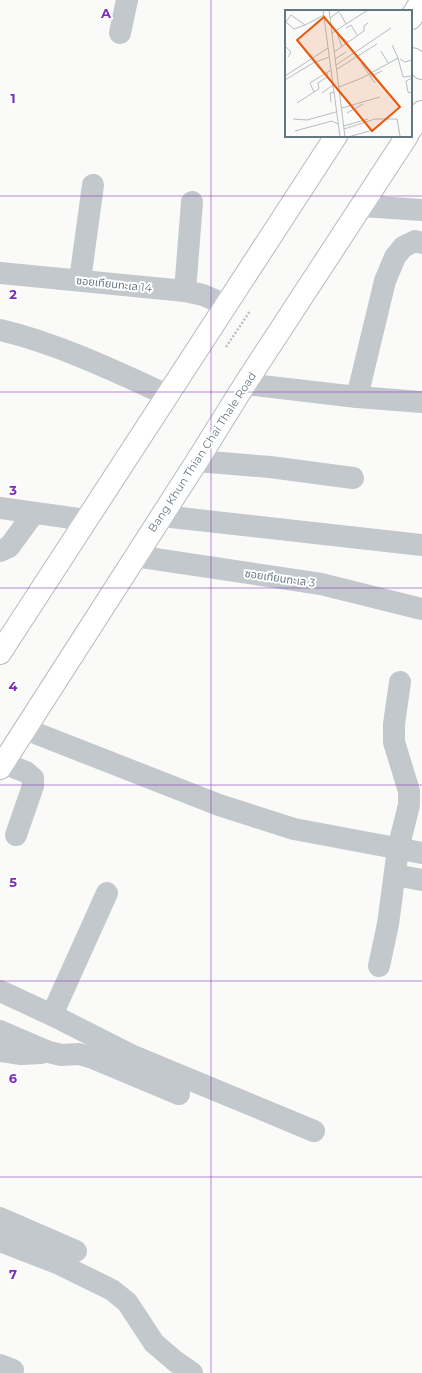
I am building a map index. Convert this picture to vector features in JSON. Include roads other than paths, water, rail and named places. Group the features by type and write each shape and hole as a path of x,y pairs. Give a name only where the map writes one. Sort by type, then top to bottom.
{"main road":[{"path":"412,16 422,0"},
{"path":"412,60 422,68"},
{"path":"412,127 422,112"},
{"path":"0,653 335,137"},
{"name":"Bang Khun Thian Chai Thale Road","path":"2,766 135,556 197,462 245,384 406,137"}],"street":[{"path":"120,33 128,0"},
{"path":"80,280 93,185"},
{"path":"186,291 192,202"},
{"path":"362,206 422,210"},
{"path":"357,397 385,281 396,257 403,247 414,241 422,243"},
{"name":"ซอยเทียนทะเล 14","path":"0,273 186,291 203,295 226,305"},
{"path":"0,330 18,334 52,346 167,395"},
{"path":"245,384 357,397 422,402"},
{"path":"197,462 270,467 353,478"},
{"path":"0,508 86,520"},
{"path":"0,551 9,547 34,513"},
{"path":"162,516 422,545"},
{"name":"ซอยเทียนทะเล 3","path":"135,556 321,584 422,609"},
{"path":"379,966 388,924 398,849 409,805 409,791 394,742 394,724 400,682"},
{"path":"25,729 219,805 294,829 422,853"},
{"path":"2,766 26,772 33,778 33,786 16,835"},
{"path":"395,875 422,880"},
{"path":"52,1015 107,893"},
{"path":"0,991 52,1015 133,1056 314,1131"},
{"path":"0,1031 49,1052 61,1055 78,1054 93,1058 179,1094"},
{"path":"0,1051 21,1054 49,1052"},
{"path":"0,1218 76,1251"},
{"path":"0,1241 57,1264 112,1290 127,1302 154,1343 192,1373"}]}
